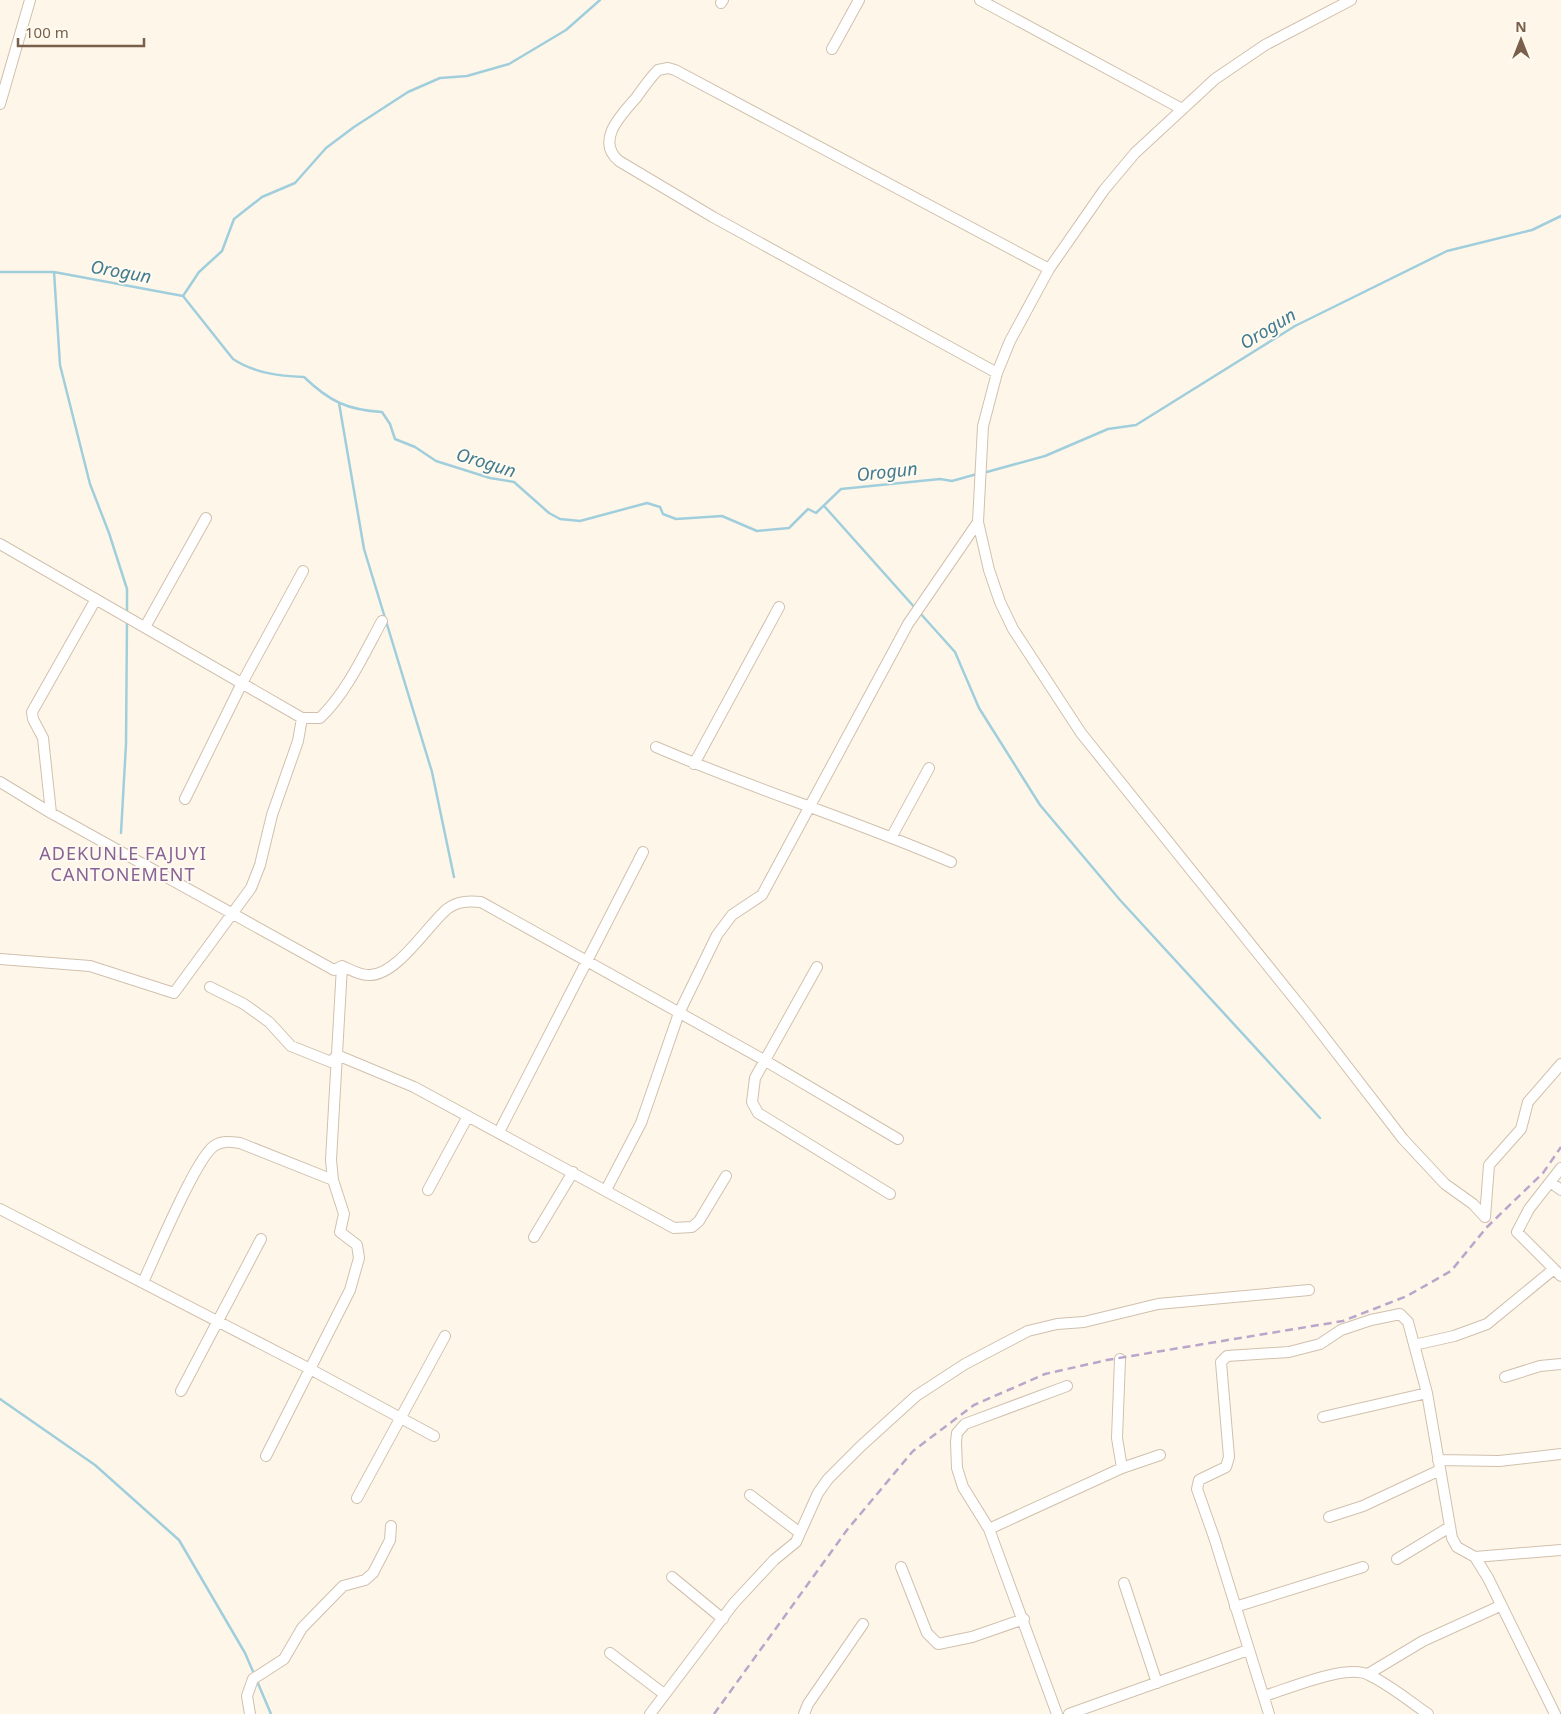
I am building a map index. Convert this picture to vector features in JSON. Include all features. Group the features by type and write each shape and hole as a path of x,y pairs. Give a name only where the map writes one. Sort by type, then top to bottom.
{"street":[{"path":"0,104 30,0"},
{"path":"832,49 859,0"},
{"path":"980,0 1182,109"},
{"path":"1352,0 1241,60 1182,109 1136,153 1104,190 1049,269 1010,341 997,373 983,426 978,522 989,570 1000,602 1013,629 1081,733 1309,1016 1403,1139 1445,1184 1472,1204 1484,1217 1489,1165 1521,1129 1528,1102 1561,1064"},
{"path":"997,373 713,217 619,161 612,155 610,148 609,142 613,126 658,70 675,70 1049,269"},
{"path":"145,627 206,518"},
{"path":"606,1190 641,1123 679,1013 717,935 732,915 762,894 908,624 978,522"},
{"path":"0,544 302,718 320,718 328,710 341,693 382,621"},
{"path":"185,799 242,683 303,570"},
{"path":"51,813 43,738 33,719 32,712 96,599"},
{"path":"694,764 778,608"},
{"path":"0,959 90,966 174,993 251,888 260,865 272,815 298,741 302,718"},
{"path":"656,747 694,764 809,808 892,836 951,862"},
{"path":"892,836 929,768"},
{"path":"0,782 51,813 334,970 342,966 367,975 379,974 398,962 447,909 454,904 466,901 481,902 764,1060 898,1139"},
{"path":"499,1132 585,961 644,852"},
{"path":"266,1456 350,1290 359,1258 357,1245 340,1232 344,1214 333,1180 331,1160 342,966"},
{"path":"817,967 755,1078 752,1102 758,1113 890,1194"},
{"path":"210,987 244,1004 269,1022 291,1046 331,1062 337,1055"},
{"path":"337,1055 414,1087 674,1228 692,1227 699,1221 726,1176"},
{"path":"428,1190 468,1116"},
{"path":"143,1282 175,1212 205,1157 217,1144 228,1141 240,1143 333,1180"},
{"path":"1414,1346 1454,1336 1487,1324 1558,1272 1517,1232 1529,1209 1561,1168"},
{"path":"534,1237 573,1172"},
{"path":"1550,1182 1561,1190"},
{"path":"0,1209 310,1369 434,1436"},
{"path":"181,1391 261,1239"},
{"path":"650,1714 734,1602 774,1560 796,1542 818,1492 861,1446 916,1396 965,1364 1028,1331 1057,1324 1084,1322 1158,1304 1309,1290"},
{"path":"1269,1714 1197,1489 1199,1480 1226,1467 1230,1457 1221,1362 1228,1356 1289,1352 1320,1344 1342,1330 1388,1315 1400,1314 1408,1322 1427,1394 1448,1528 1457,1547 1475,1557 1488,1578 1500,1606 1555,1714"},
{"path":"357,1498 445,1336"},
{"path":"1120,1360 1117,1438 1122,1468"},
{"path":"1505,1377 1540,1366 1561,1364"},
{"path":"1056,1714 1024,1619 990,1529 963,1487 957,1462 957,1433 965,1424 1067,1386"},
{"path":"1323,1416 1427,1394"},
{"path":"1329,1517 1363,1506 1439,1465 1561,1454"},
{"path":"990,1529 1122,1468 1160,1455"},
{"path":"750,1495 800,1533"},
{"path":"250,1714 247,1696 253,1679 284,1659 302,1628 342,1586 365,1580 373,1573 390,1540 391,1526"},
{"path":"1397,1559 1448,1528"},
{"path":"1475,1557 1561,1550"},
{"path":"901,1567 927,1633 938,1644 972,1637 1024,1619"},
{"path":"1235,1607 1363,1567"},
{"path":"672,1577 723,1619"},
{"path":"1124,1582 1157,1683"},
{"path":"1368,1674 1423,1641 1500,1606"},
{"path":"804,1714 808,1704 863,1624"},
{"path":"1069,1714 1248,1650"},
{"path":"610,1653 664,1694"},
{"path":"1264,1696 1354,1671 1368,1674 1428,1714"}],"waterway":[{"path":"183,296 199,272 222,251 234,219 262,197 295,183 326,148 354,127 408,92 440,78 467,76 509,64 566,30 600,0"},
{"name":"Orogun","path":"983,473 1045,456 1108,429 1136,425 1295,326 1447,251 1532,230 1561,216"},
{"name":"Orogun","path":"0,272 54,272 183,296 233,359 241,364 267,373 304,377 339,403 359,409 382,412 390,424 395,439 415,447 436,461 490,478 514,482 549,513 560,519 580,521 647,503 660,507 663,514 676,519 722,516 757,531 789,528 808,509 816,513 841,489 940,479 952,481 977,474"},
{"path":"54,272 60,365 90,484 109,533 127,589 127,615"},
{"path":"339,403 364,549 432,772 454,877"},
{"path":"825,507 916,609"},
{"path":"920,613 955,652 979,708 1040,805 1120,900 1320,1118"},
{"path":"121,833 126,744 127,620"},
{"path":"0,1399 95,1465 179,1540 245,1653 255,1676"},
{"path":"257,1681 271,1714"}],"railway":[{"path":"714,1714 847,1530 913,1451 974,1405 1045,1374 1107,1360 1343,1321 1407,1296 1451,1271 1487,1227 1543,1173 1561,1147"}],"district":[{"name":"ADEKUNLE FAJUYI CANTONEMENT","path":"123,864"}]}
